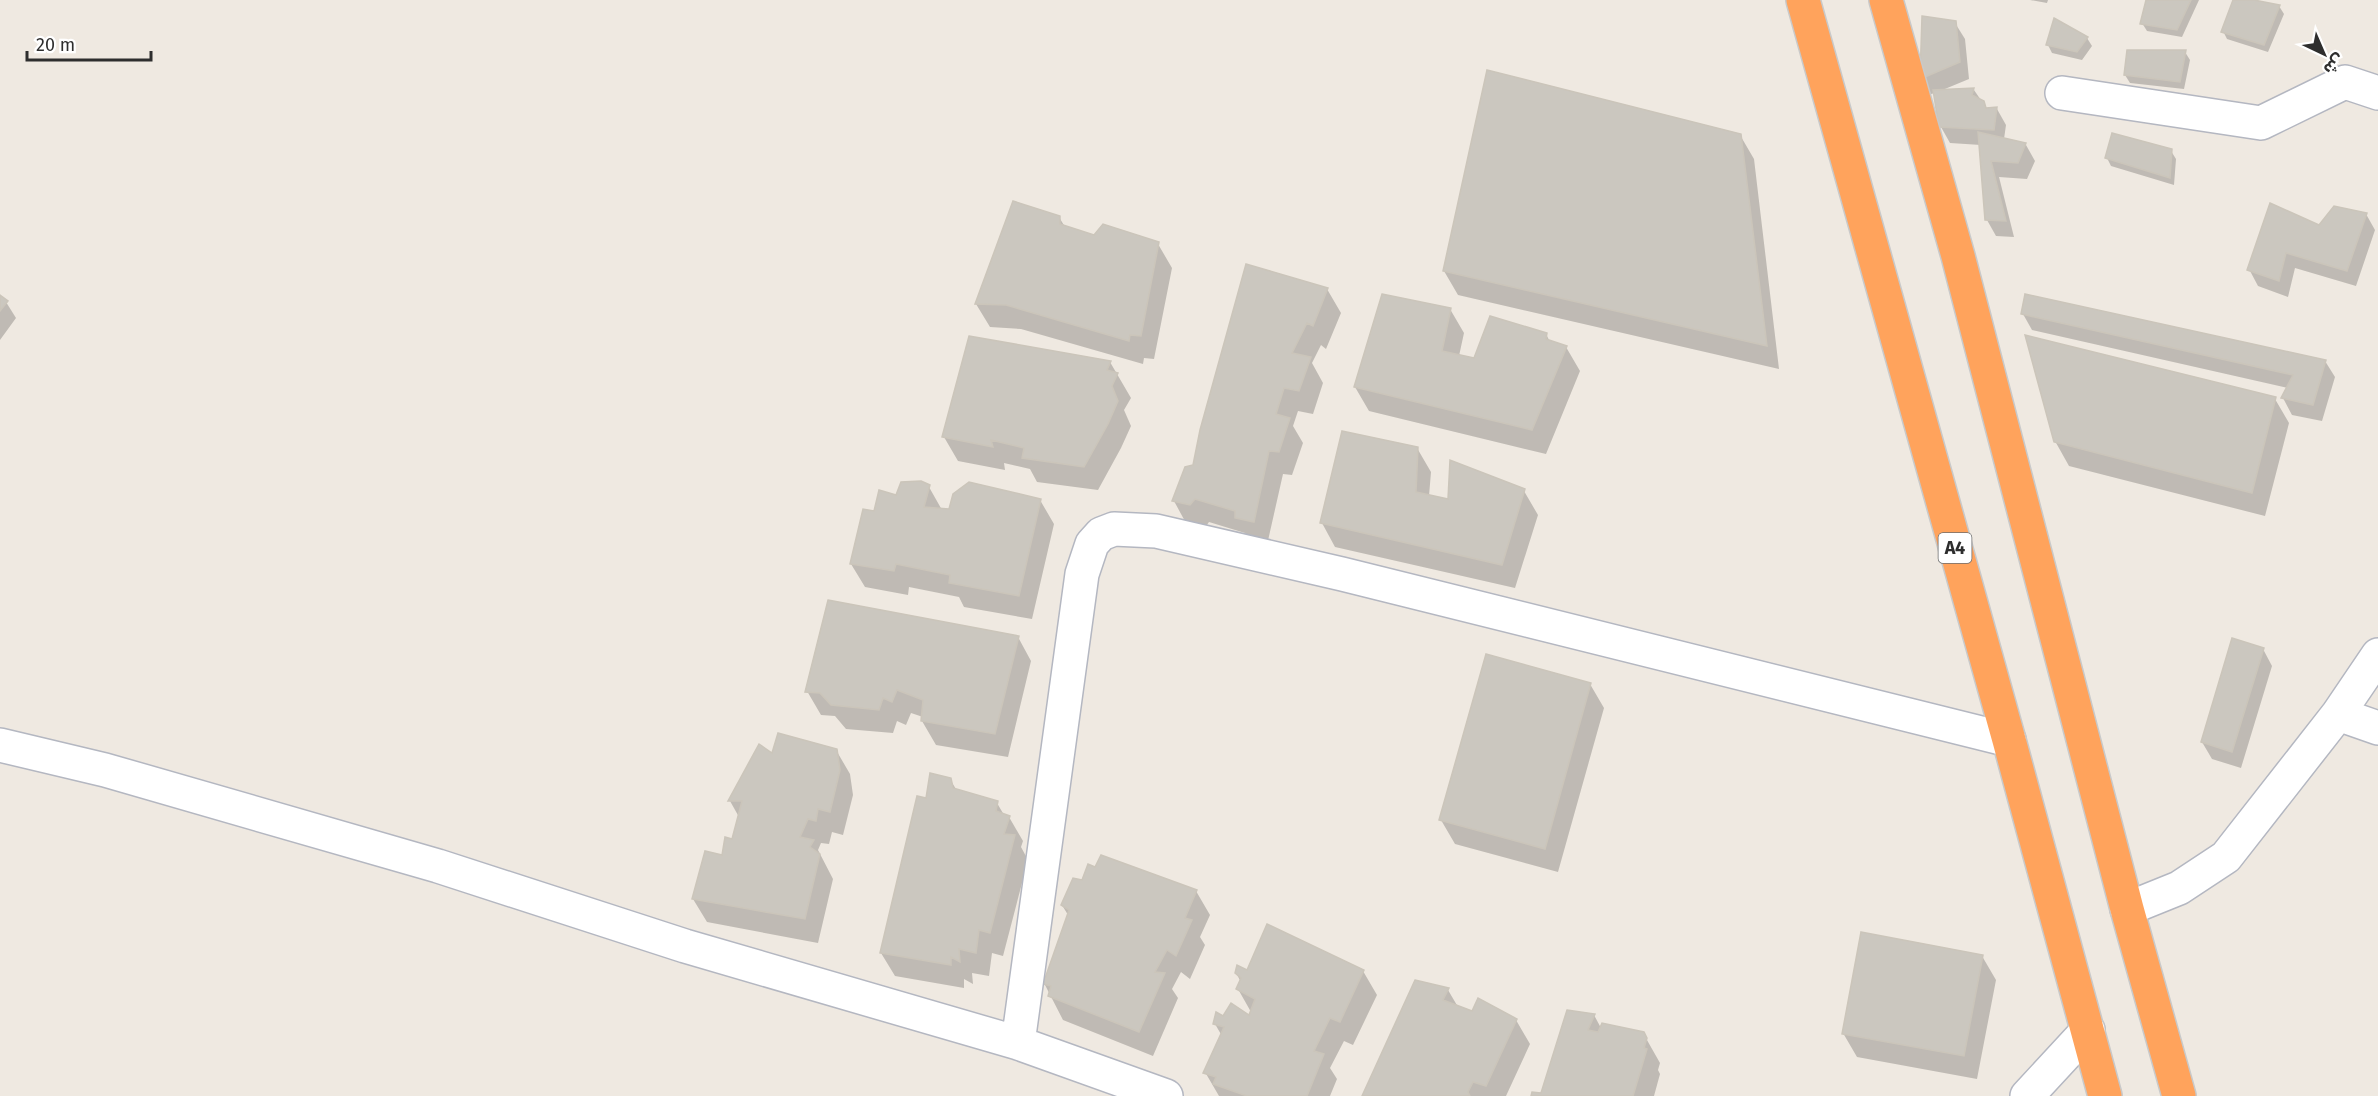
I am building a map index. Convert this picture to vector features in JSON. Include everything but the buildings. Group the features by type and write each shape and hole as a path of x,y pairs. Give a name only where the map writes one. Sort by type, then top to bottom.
{"highway":[{"name":"A4","path":"1803,0 2009,740 2105,1096"},
{"path":"1886,0 1958,256 2127,909 2179,1096"}],"street":[{"path":"2062,93 2261,123 2345,82 2378,93"},
{"path":"1018,1043 1082,574 1092,544 1101,534 1114,530 1156,531 1342,574 2009,740"},
{"path":"2127,909 2179,888 2226,857 2338,714 2378,655"},
{"path":"2338,714 2378,728"},
{"path":"0,745 105,770 438,866 685,946 1018,1043 1166,1096"},
{"path":"2027,1096 2088,1030"}]}
